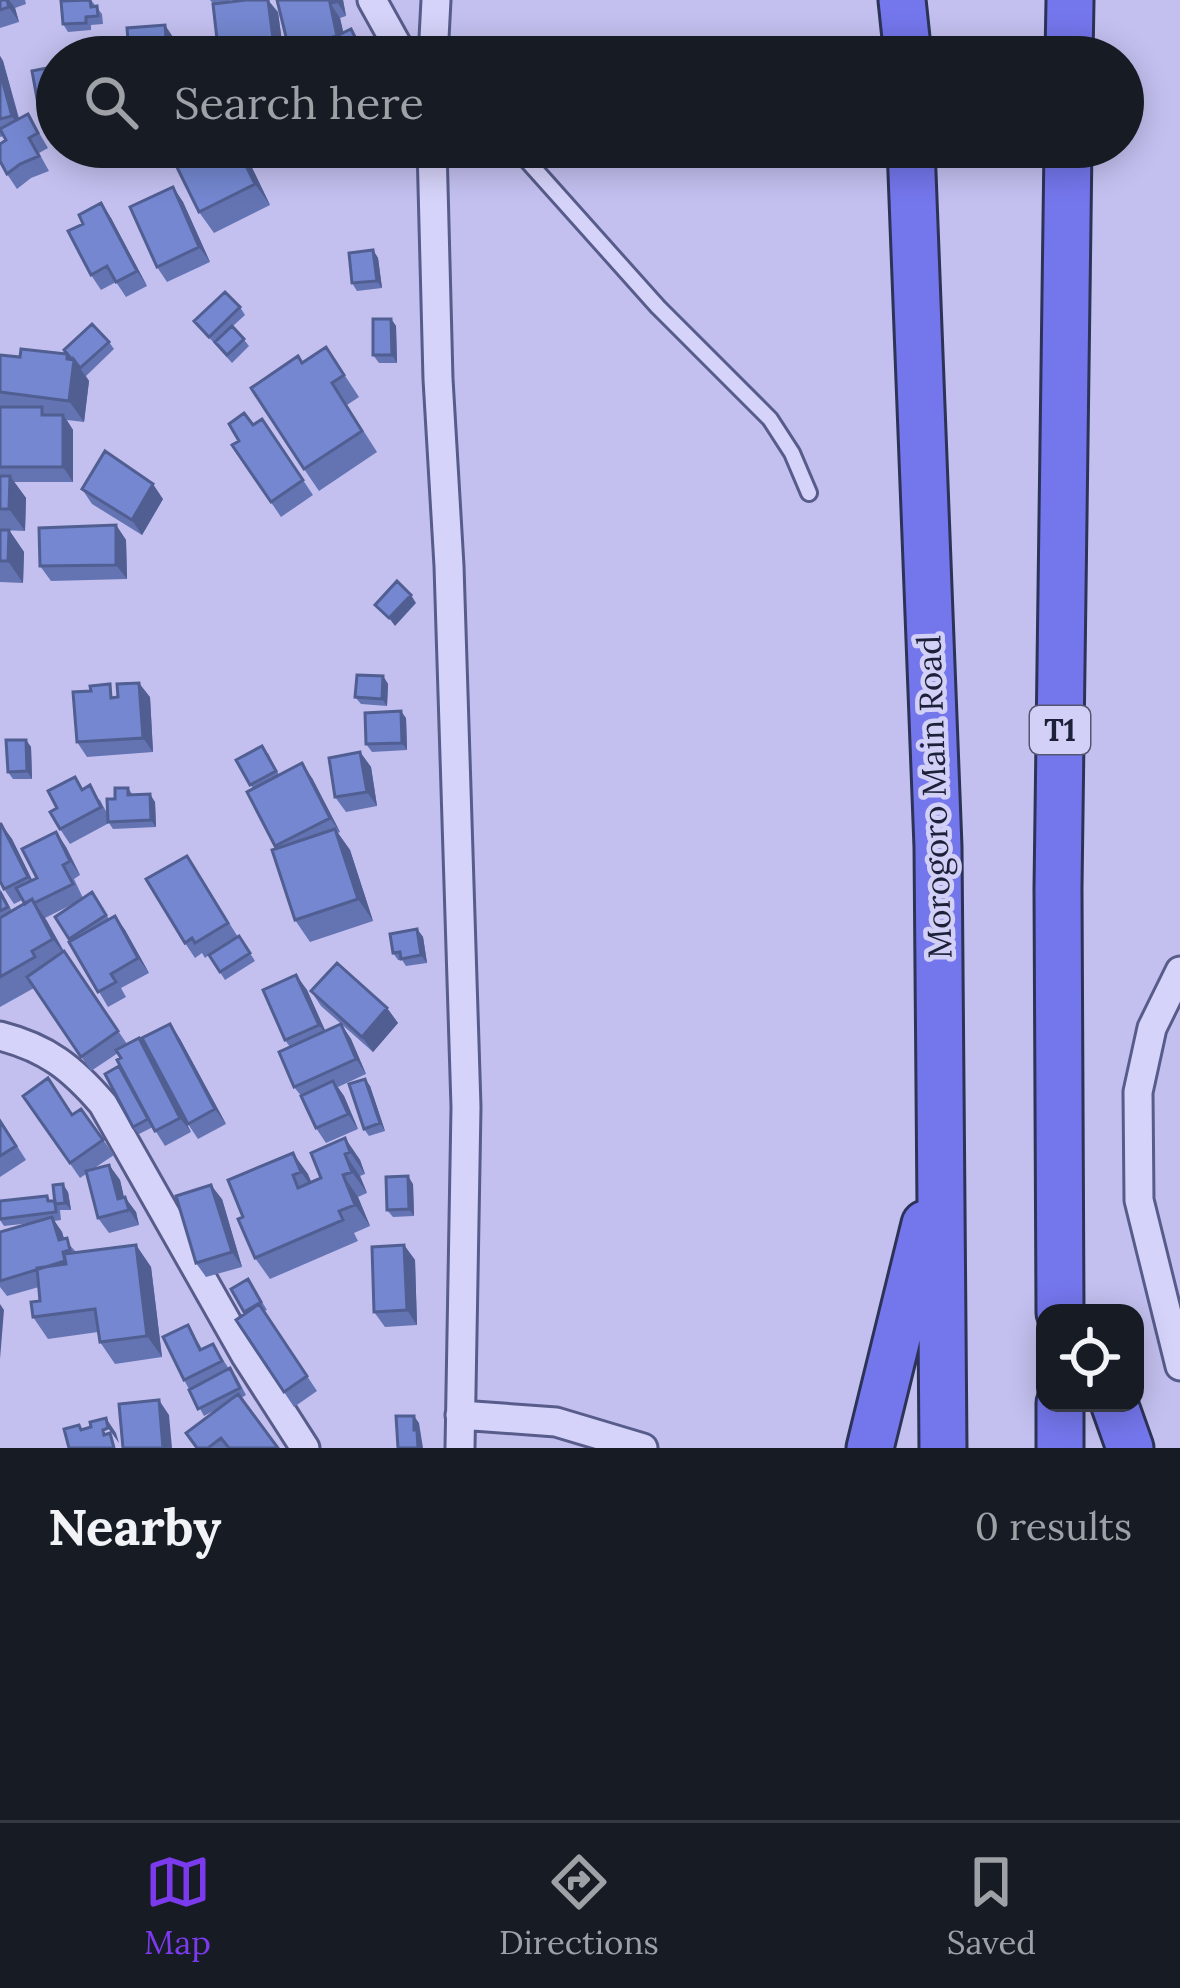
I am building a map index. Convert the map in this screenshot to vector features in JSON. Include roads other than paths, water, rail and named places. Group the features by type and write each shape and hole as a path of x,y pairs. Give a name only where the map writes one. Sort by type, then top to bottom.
{"highway":[{"path":"902,0 906,36"},
{"path":"1069,36 1070,0"},
{"name":"Morogoro Main Road","path":"912,168 938,847 944,1448"},
{"name":"T1","path":"1060,1304 1058,888 1068,168"},
{"path":"1059,1148 1089,1304"},
{"path":"870,1448 940,1160"},
{"path":"1060,1412 1060,1448"},
{"path":"1117,1412 1130,1448"}],"street":[{"path":"372,0 392,36"},
{"path":"434,36 436,0"},
{"path":"434,168 450,375 449,566 466,1107 460,1448"},
{"path":"1180,971 1152,1028 1138,1092 1138,1201 1180,1366"},
{"path":"0,1036 45,1051 77,1075 103,1104 246,1357 305,1448"},
{"path":"460,1415 556,1422 643,1448"}],"lane":[{"path":"534,168 658,308 770,418 809,493"}]}
